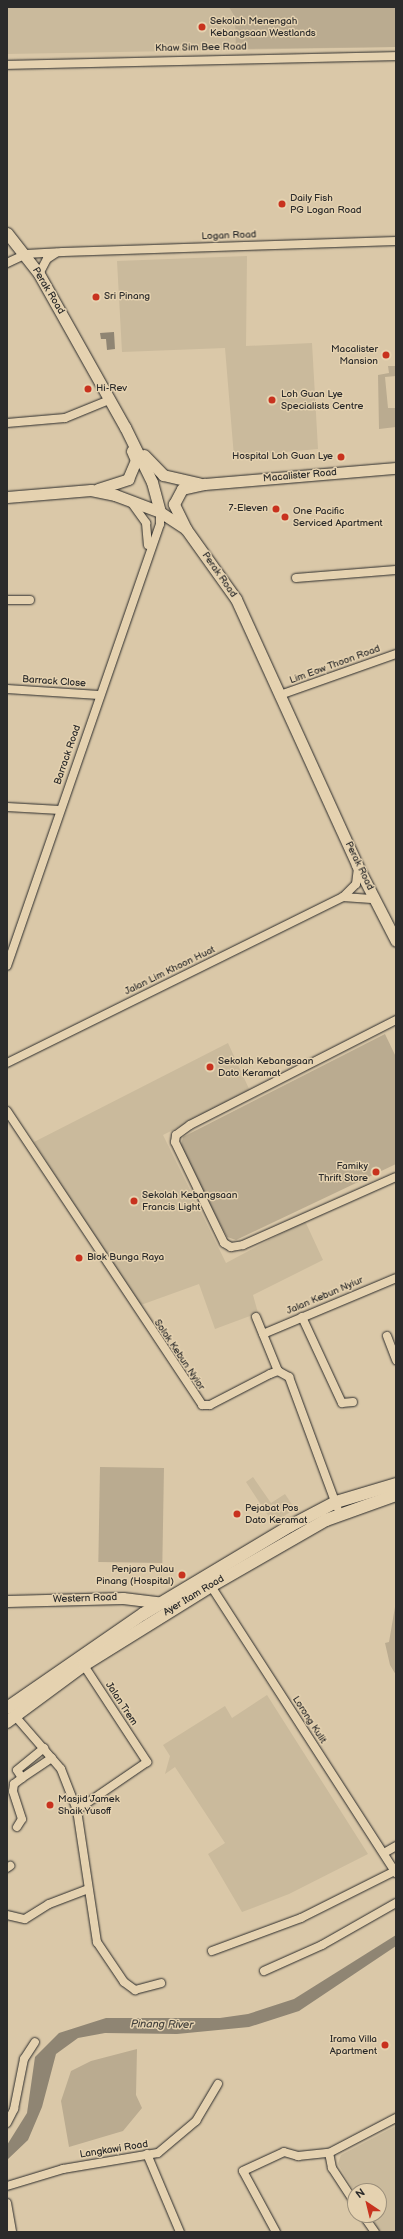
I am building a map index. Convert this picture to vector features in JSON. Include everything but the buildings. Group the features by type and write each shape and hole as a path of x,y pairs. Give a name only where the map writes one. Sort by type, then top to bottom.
{"main road":[{"name":"Perak Road","path":"7,233 26,254 39,274 131,439 152,482 160,512 186,529 236,599 357,865 396,941"},
{"path":"7,497 91,490 128,479 136,460 109,400"},
{"path":"131,439 163,475 204,484"},
{"name":"Macalister Road","path":"204,484 396,468"},
{"path":"186,529 174,499 182,489 204,484"},
{"path":"91,490 127,498 160,512"},
{"name":"Ayer Itam Road","path":"81,1661 208,1582 338,1508 396,1484"},
{"name":"Ayer Itam Road","path":"338,1508 396,1495"},
{"name":"Ayer Itam Road","path":"10,1716 81,1661 162,1603 208,1582"},
{"name":"Western Road","path":"7,1602 124,1598 162,1603"}],"street":[{"name":"Khaw Sim Bee Road","path":"7,65 396,56"},
{"name":"Logan Road","path":"26,254 396,240"},
{"name":"Logan Road","path":"39,274 47,259 63,252"},
{"path":"7,263 26,254"},
{"path":"7,423 65,418 109,400"},
{"name":"Barrack Road","path":"127,498 146,523 148,550"},
{"name":"Barrack Road","path":"7,966 148,550 160,524 160,512"},
{"path":"296,578 395,573"},
{"path":"7,600 30,600"},
{"name":"Lim Eow Thoon Road","path":"280,696 396,654"},
{"name":"Barrack Close","path":"7,689 99,695"},
{"path":"7,807 60,810"},
{"name":"Jalan Lim Khoon Huat","path":"7,1063 343,897 356,884 357,865"},
{"name":"Jalan Lim Khoon Huat","path":"343,897 375,899"},
{"path":"396,1020 190,1125 176,1135 175,1142 224,1243 231,1247 243,1245 396,1177"},
{"name":"Solok Kebun Nyior","path":"7,1112 202,1405 210,1405 278,1371"},
{"name":"Jalan Kebun Nyiur","path":"263,1334 396,1278"},
{"path":"256,1317 278,1371 289,1377 338,1508"},
{"path":"302,1317 342,1403 353,1402"},
{"path":"386,1336 396,1360"},
{"name":"Lorong Kulit","path":"208,1582 395,1872"},
{"name":"Jalan Trem","path":"77,1810 147,1762 81,1661"},
{"path":"10,1716 44,1748 61,1769 77,1810 86,1890 97,1942 124,1982 135,1990 161,1984"},
{"path":"22,1778 18,1766 44,1748"},
{"path":"17,1827 22,1820 12,1791 14,1784 52,1758"},
{"path":"384,1853 396,1846"},
{"path":"212,1951 301,1918 395,1872"},
{"path":"7,1915 25,1919 49,1904 86,1890"},
{"path":"264,1971 322,1945 396,1903"},
{"path":"7,2123 14,2109 24,2059 35,2042"},
{"name":"Langkawi Road","path":"7,2186 63,2169 158,2153 196,2121 218,2084"},
{"path":"276,2232 243,2171 284,2152 298,2156 329,2153 396,2118"},
{"path":"329,2153 332,2168 347,2190"},
{"path":"146,2154 180,2232"},
{"path":"7,2203 12,2232"},
{"path":"369,2223 375,2232"}],"shaded area":[{"name":"Sekolah Menengah Kebangsaan Westlands","path":"7,7 396,7 396,47 7,54"},
{"path":"229,7 396,7 396,47 236,49 235,17"},
{"name":"Loh Guan Lye Specialists Centre","path":"247,256 246,346 312,343 318,449 234,457 225,348 122,352 117,261"},
{"path":"388,366 396,366 396,376 385,377 388,408 396,408 396,427 379,429 378,375 389,373"},
{"path":"385,1034 396,1057 396,1164 236,1240 227,1237 180,1149 183,1137"},
{"path":"228,1043 250,1091 163,1135 226,1263 305,1221 323,1260 253,1295 258,1313 215,1329 199,1284 138,1306 34,1142"},
{"path":"100,1467 164,1468 162,1563 98,1562"},
{"path":"253,1477 271,1503 285,1494 295,1509 273,1523 246,1482"},
{"path":"396,1601 396,1675 390,1665 385,1643 389,1642"},
{"path":"267,1695 368,1854 289,1894 242,1912 208,1854 225,1843 175,1767 165,1774 170,1756 163,1745 225,1706 232,1718"},
{"path":"137,2049 136,2095 142,2108 123,2131 69,2147 61,2101 71,2071 91,2061"},
{"path":"396,2126 396,2232 380,2232 375,2223 387,2223 387,2183 350,2183 338,2164 341,2155"}],"water":[{"path":"114,332 115,349 107,350 106,339 101,339 100,333"},
{"name":"Pinang River","path":"396,1935 396,1946 299,2011 249,2027 177,2034 105,2033 78,2038 56,2054 42,2107 28,2140 7,2160 7,2145 27,2113 35,2057 59,2033 106,2018 220,2018 248,2014 294,1999"}],"place":[{"name":"Sekolah Menengah Kebangsaan Westlands","path":"202,27"},
{"name":"Daily Fish PG Logan Road","path":"282,204"},
{"name":"Sri Pinang","path":"96,297"},
{"name":"Macalister Mansion","path":"386,355"},
{"name":"Hi-Rev","path":"88,389"},
{"name":"Loh Guan Lye Specialists Centre","path":"272,400"},
{"name":"Hospital Loh Guan Lye","path":"341,457"},
{"name":"7-Eleven","path":"276,509"},
{"name":"One Pacific Serviced Apartment","path":"285,517"},
{"name":"Sekolah Kebangsaan Dato Keramat","path":"210,1067"},
{"name":"Famiky Thrift Store","path":"376,1172"},
{"name":"Sekolah Kebangsaan Francis Light","path":"134,1201"},
{"name":"Blok Bunga Raya","path":"79,1258"},
{"name":"Pejabat Pos Dato Keramat","path":"237,1514"},
{"name":"Penjara Pulau Pinang (Hospital)","path":"182,1575"},
{"name":"Masjid Jamek Shaik Yusoff","path":"50,1805"},
{"name":"Irama Villa Apartment","path":"385,2045"}]}
